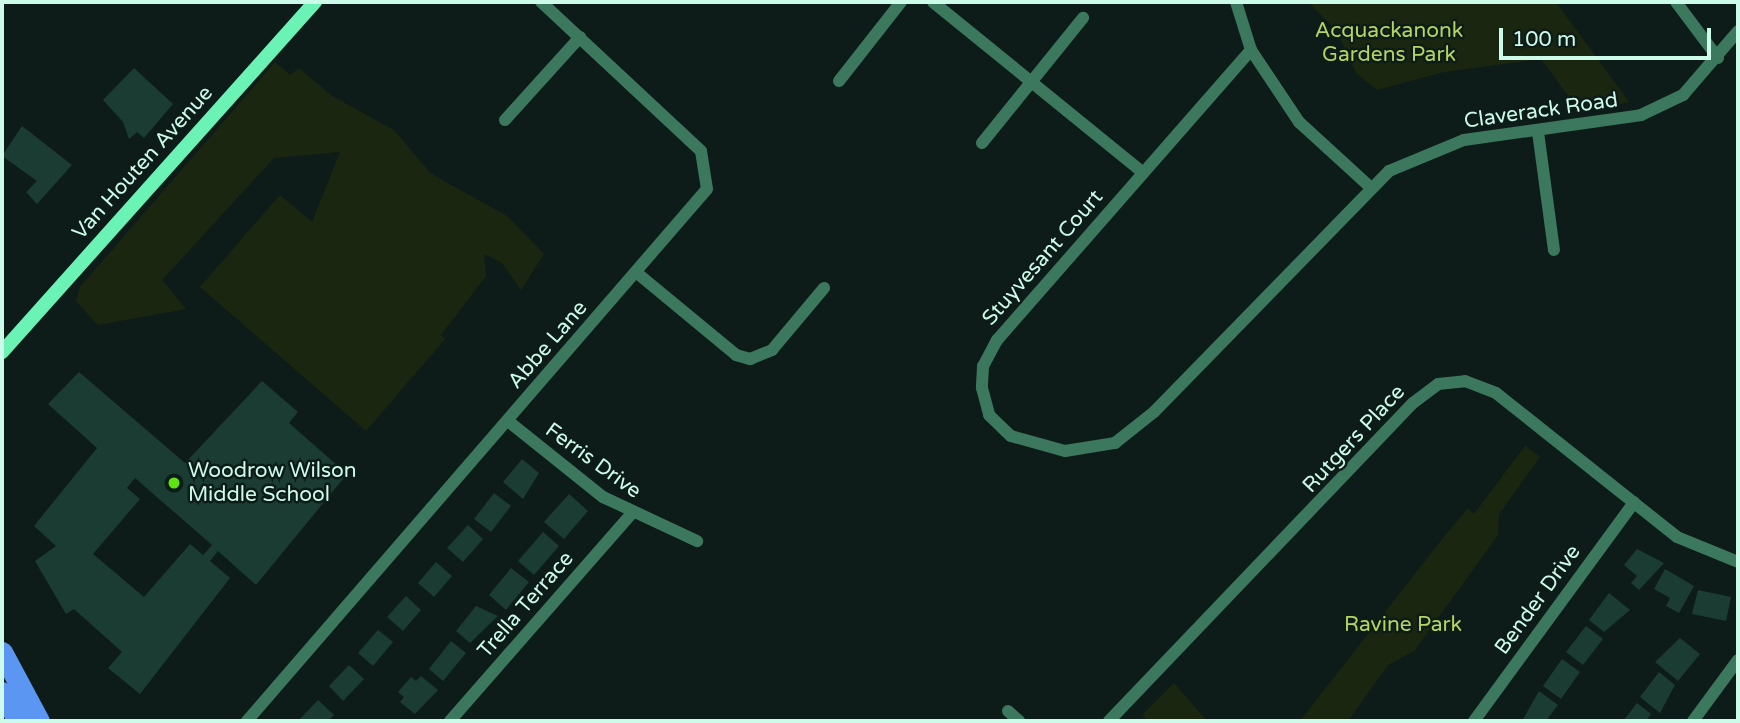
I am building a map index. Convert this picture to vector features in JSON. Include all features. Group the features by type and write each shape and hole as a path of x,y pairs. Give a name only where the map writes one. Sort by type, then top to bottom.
{"highway":[{"path":"2,652 39,721"},
{"path":"2,692 16,721"},
{"path":"2,708 16,721"}],"main road":[{"name":"Van Houten Avenue","path":"2,352 316,2"}],"street":[{"name":"Abbe Lane","path":"247,721 707,189 706,160 541,2"},
{"path":"839,80 901,2"},
{"path":"933,2 1142,172"},
{"path":"1236,2 1251,50 1299,122 1368,186"},
{"path":"1676,2 1718,58"},
{"path":"982,143 1083,18"},
{"name":"Claverack Road","path":"1368,186 1442,147 1614,123 1664,106 1718,58 1738,31"},
{"path":"505,120 580,37"},
{"name":"Stuyvesant Court","path":"1251,50 997,340 983,366 989,415 1026,444 1084,450 1129,434 1368,186"},
{"path":"1538,132 1554,250"},
{"path":"637,273 728,349 750,359 772,350 824,288"},
{"name":"Rutgers Place","path":"1109,721 1188,645 1413,403 1438,384 1465,381 1496,393 1695,548 1738,562"},
{"name":"Ferris Drive","path":"508,421 631,514 697,541"},
{"name":"Bender Drive","path":"1474,721 1634,502"},
{"name":"Trella Terrace","path":"450,721 631,514"},
{"path":"1693,721 1738,660"},
{"path":"1008,710 1019,721"}],"green space":[{"name":"Acquackanonk Gardens Park","path":"1308,2 1556,2 1629,102 1581,113 1541,59 1444,72 1377,90 1356,73 1336,30"},
{"path":"275,62 290,75 299,68 332,96 394,130 430,173 507,216 544,254 521,290 502,263 484,254 486,276 441,335 445,339 366,431 200,287 280,195 312,222 340,152 274,158 162,280 186,309 98,325 76,301 80,287"},
{"name":"Ravine Park","path":"1525,446 1540,457 1499,514 1498,535 1415,650 1388,665 1348,721 1300,721 1443,538 1468,508 1474,514"},
{"path":"1174,683 1207,721 1149,721 1142,715"}],"building":[{"path":"134,68 173,104 144,138 137,132 129,139 123,122 103,100"},
{"path":"22,126 72,165 37,204 26,192 37,181 2,156"},
{"path":"79,372 185,463 262,381 298,412 289,423 347,474 256,585 218,551 210,561 230,578 140,694 108,668 122,652 74,609 66,614 35,561 56,546 34,526 97,448 48,404","holes":["135,478 212,545 203,555 190,544 144,597 93,554 140,499 127,488"]},
{"path":"522,459 539,473 523,499 503,482"},
{"path":"494,493 511,506 491,532 474,519"},
{"path":"569,494 588,511 564,539 544,522"},
{"path":"468,525 483,539 463,562 447,548"},
{"path":"543,532 559,546 534,575 518,561"},
{"path":"1637,549 1664,563 1639,590 1631,583 1637,576 1624,565"},
{"path":"436,562 452,576 434,597 418,583"},
{"path":"511,568 529,582 506,610 489,595"},
{"path":"1665,569 1694,586 1679,613 1666,606 1670,598 1654,589"},
{"path":"1698,590 1731,597 1726,621 1692,614"},
{"path":"1609,593 1630,610 1604,632 1589,620"},
{"path":"406,596 421,610 403,631 387,617"},
{"path":"476,606 498,616 470,643 456,631"},
{"path":"1586,626 1603,639 1583,665 1566,652"},
{"path":"378,630 393,642 373,666 358,653"},
{"path":"1680,638 1700,654 1678,681 1655,662"},
{"path":"451,641 466,653 443,681 429,669"},
{"path":"1562,659 1580,672 1561,699 1543,686"},
{"path":"349,665 364,679 343,701 329,686"},
{"path":"1659,672 1675,685 1660,713 1640,697"},
{"path":"421,676 438,690 415,714 400,702 404,697 398,692 411,677 416,681"},
{"path":"1539,691 1558,705 1546,721 1522,721"},
{"path":"318,700 334,715 328,721 298,721"},
{"path":"1637,703 1651,714 1646,721 1623,721"}],"place":[{"name":"Woodrow Wilson Middle School","path":"174,483"}]}
